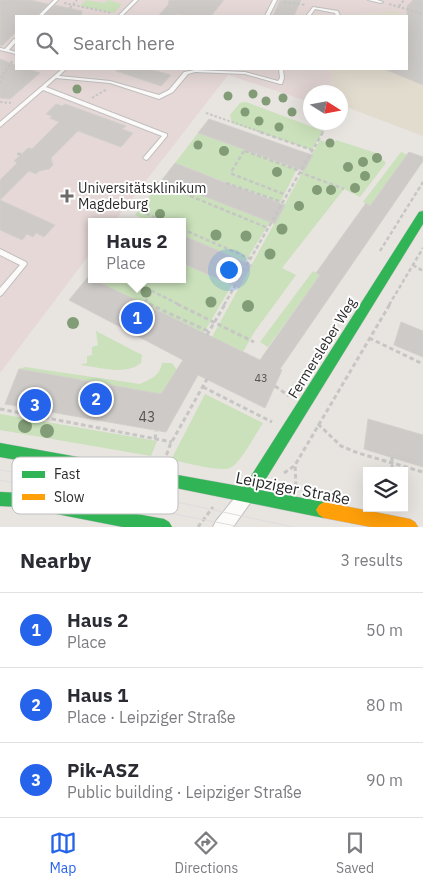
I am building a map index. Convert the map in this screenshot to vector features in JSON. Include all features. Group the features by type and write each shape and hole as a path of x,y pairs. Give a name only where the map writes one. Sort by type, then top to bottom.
{"main road":[{"name":"Fermersleber Weg","path":"247,496 423,215"},
{"name":"Leipziger Straße","path":"0,450 40,457"},
{"name":"Leipziger Straße","path":"178,481 410,527"},
{"path":"95,514 163,527"}],"street":[{"path":"222,527 247,496"}],"lane":[{"path":"128,0 135,1"},
{"path":"268,15 275,0"},
{"path":"370,0 381,2"},
{"path":"41,15 56,1"},
{"path":"122,15 135,1"},
{"path":"309,15 312,9 335,12 339,13 338,15"},
{"path":"6,51 15,41"},
{"path":"0,49 15,56"},
{"path":"1,124 43,88 60,70"},
{"path":"56,76 113,83 159,97 171,91 186,73 203,70 245,73 280,83 282,78 281,70"},
{"path":"43,88 165,135 146,158"},
{"path":"0,252 24,264 0,293"}],"path":[{"path":"70,8 77,0"},
{"path":"399,6 404,0"},
{"path":"56,1 117,15"},
{"path":"283,2 308,6 312,9"},
{"path":"381,2 423,14"},
{"path":"4,77 0,77 15,56"},
{"path":"0,83 7,74"},
{"path":"86,104 113,83"},
{"path":"0,102 13,104"},
{"path":"206,113 312,150"},
{"path":"230,126 232,122"},
{"path":"153,291 145,303 209,334 299,172 303,161 312,150 322,131"},
{"path":"284,145 287,141"},
{"path":"282,202 227,180 244,151 344,189"},
{"path":"232,174 286,195"},
{"path":"154,182 268,228"},
{"path":"134,208 154,218"},
{"path":"186,231 250,259"},
{"path":"296,486 295,465 423,248"},
{"path":"413,265 423,271"},
{"path":"136,283 254,342"},
{"path":"369,338 423,364"},
{"path":"417,360 418,355"},
{"path":"166,457 206,380"},
{"path":"275,386 290,396"},
{"path":"203,387 273,422"},
{"path":"0,409 172,442"},
{"path":"318,424 341,446 358,453 423,472"},
{"path":"155,439 156,430"},
{"path":"392,457 392,467"},
{"path":"163,527 165,514"}],"shaded area":[{"name":"Universitätsklinikum Magdeburg","path":"0,0 423,0 423,20 394,10 362,15 15,15 15,70 331,70 332,85 303,85 303,100 228,75 117,218 88,218 88,256 0,373"},
{"path":"394,10 423,20 423,136 348,108 348,85 333,85 331,70 408,70 408,15 362,15"}],"green space":[{"path":"86,0 104,3 108,0 122,4 114,13 80,6"},
{"path":"246,102 303,123 303,130 323,131 312,150 232,123 230,115 240,103"},
{"path":"198,133 297,169 280,203 175,163"},
{"path":"320,140 333,145 336,140 376,153 386,163 360,197 344,189 282,268 296,275 255,331 243,352 212,337"},
{"path":"401,152 407,155 370,206 363,202"},
{"path":"162,180 270,222 245,262 186,237 186,218 142,218 135,215"},
{"path":"186,265 232,285 203,334 100,283 186,283"},
{"path":"313,271 320,275 268,347 260,342"},
{"path":"96,331 142,355 141,363 135,367 120,370 80,365 87,363 87,356 92,355 92,347 98,345"},
{"path":"162,363 172,363 177,370 161,394 19,369 25,367 140,384 157,374"},
{"path":"205,394 263,423 243,455 230,468 209,468 178,461 178,457 173,457"},
{"path":"0,414 157,441 151,456 0,430"}],"building":[{"path":"0,0 30,0 48,4 37,15 15,15 15,33 0,46"},
{"path":"169,0 224,0 212,15 159,15 168,5"},
{"path":"280,0 301,0 294,15 273,15"},
{"path":"413,0 423,0 423,85 386,70 408,70 407,6"},
{"path":"55,5 82,11 82,15 45,15"},
{"path":"0,59 15,65 15,70 31,70 40,73 10,99 0,98"},
{"path":"154,70 171,75 161,86 116,71"},
{"path":"56,104 62,106 65,104 126,126 122,129 133,133 121,147 78,131 51,158 53,165 49,169 39,171 36,174 29,171 0,200 0,180 17,163 14,161 28,148 32,149 59,122 46,114"},
{"path":"209,119 313,155 304,171 198,133"},
{"path":"409,152 423,157 423,161 280,369 282,370 265,408 198,375 166,432 5,404 19,369 161,394 183,360 69,300 88,277 88,283 100,283 260,360 320,275 316,273 366,203 370,206"},
{"path":"175,163 285,205 275,224 162,180"},
{"path":"0,200 55,225 44,237 36,233 33,237 27,234 22,240 0,230"},
{"path":"186,237 252,265 239,288 186,265"},
{"path":"401,322 423,331 423,357 394,345"},
{"path":"368,419 423,435 423,467 364,449"}],"tram line":[{"path":"0,470 12,472"},
{"path":"0,480 12,482"},
{"path":"178,502 293,527"},
{"path":"174,514 241,527"}],"traffic: fast":[{"path":"247,496 423,215"},
{"path":"0,450 40,457"},
{"path":"178,481 324,510"},
{"path":"0,499 12,500"},
{"path":"95,514 164,527"}],"traffic: slow":[{"path":"324,510 410,527"}],"place":[{"name":"Universitätsklinikum Magdeburg","path":"67,196"},
{"name":"Haus 2","path":"137,318"},
{"name":"Haus 1","path":"96,399"},
{"name":"Pik-ASZ","path":"35,405"}]}
